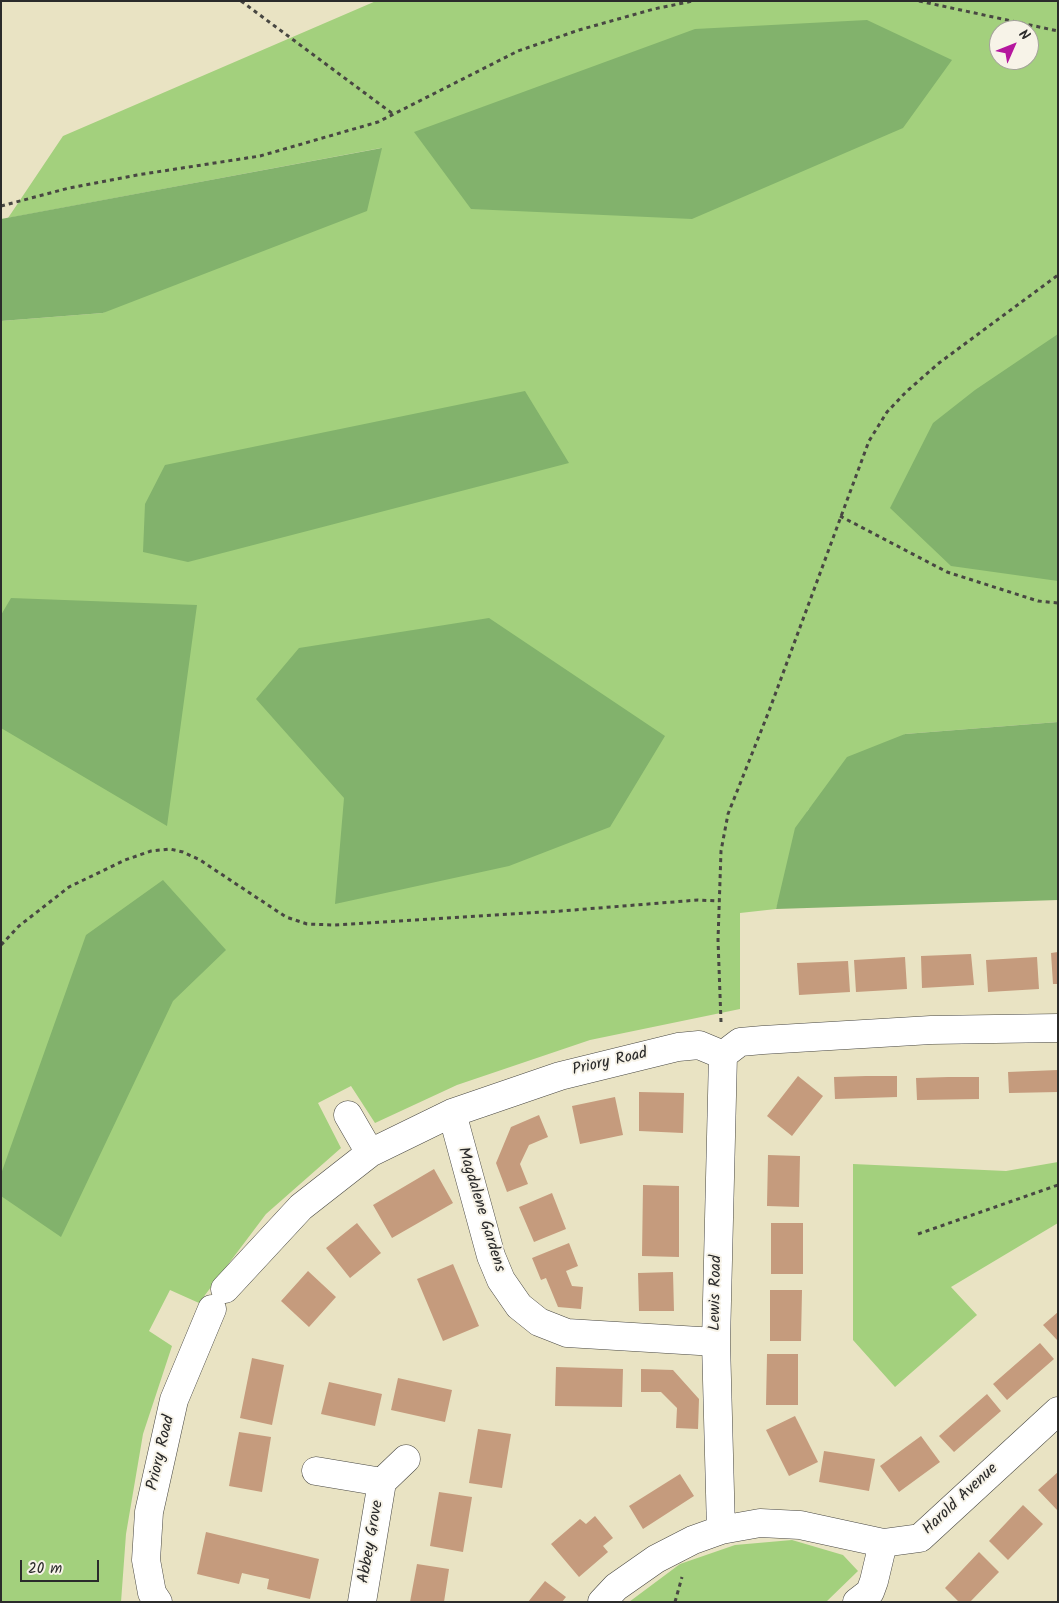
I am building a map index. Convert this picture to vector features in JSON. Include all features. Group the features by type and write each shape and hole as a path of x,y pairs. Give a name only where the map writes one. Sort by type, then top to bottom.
{"street":[{"path":"723,1055 740,1042 931,1030 1058,1028"},
{"name":"Priory Road","path":"158,1602 152,1593 146,1560 149,1512 174,1400 219,1299 301,1207 370,1153 452,1113 560,1076 678,1047 700,1045 723,1055"},
{"name":"Lewis Road","path":"721,1530 716,1342 723,1055"},
{"name":"Magdalene Gardens","path":"452,1113 491,1256 501,1280 519,1306 539,1322 567,1333 716,1342"},
{"path":"348,1115 370,1153"},
{"name":"Harold Avenue","path":"883,1543 920,1538 1058,1411"},
{"name":"Abbey Grove","path":"362,1602 382,1482 406,1459"},
{"name":"Abbey Grove","path":"316,1471 382,1482"},
{"path":"602,1602 616,1587 656,1559 693,1540 721,1530 760,1523 800,1524 883,1543 870,1592 857,1602"}],"path":[{"path":"241,1 394,114"},
{"path":"1,206 70,188 260,156 378,122 518,51 579,30 654,9 693,1"},
{"path":"919,1 1058,31"},
{"path":"723,1055 719,1002 719,900 721,851 728,814 769,710 869,441 888,412 906,392 940,363 1058,275"},
{"path":"840,516 947,572 1038,601 1058,602"},
{"path":"1,945 19,926 69,887 125,860 151,851 170,849 184,852 200,860 286,917 306,924 334,925 561,912 698,900 719,900"},
{"path":"918,1234 1058,1185"}],"green space":[{"path":"376,1 1058,1 1058,722 905,734 808,810 776,909 740,913 740,1009 590,1040 457,1085 375,1123 351,1086 318,1103 341,1148 266,1214 199,1303 170,1290 149,1331 172,1346 143,1434 126,1534 121,1602 1,1602 1,321 103,313 381,148 8,218 63,136"},
{"path":"867,20 952,60 903,128 692,219 471,209 414,132 695,29"},
{"path":"382,148 367,211 103,313 1,321 1,219"},
{"path":"1058,334 1058,581 951,566 890,508 933,423 975,390"},
{"path":"525,391 569,463 188,562 143,552 145,504 165,465"},
{"path":"11,598 197,605 167,826 1,728 1,615"},
{"path":"489,618 665,736 610,827 509,866 335,904 344,798 256,699 299,648"},
{"path":"1058,722 1058,900 776,909 795,828 847,757 905,734"},
{"path":"163,880 226,950 173,1001 61,1237 1,1196 1,1174 86,935"},
{"path":"1058,1162 1058,1223 951,1287 977,1315 895,1387 853,1340 853,1164 1006,1171"},
{"path":"792,1540 843,1555 858,1571 826,1602 629,1602 680,1564 735,1545"}],"building":[{"path":"1058,952 1058,984 1053,984 1051,953"},
{"path":"971,954 974,985 922,988 921,956"},
{"path":"905,957 907,989 856,992 854,960"},
{"path":"1037,957 1039,989 988,992 986,960"},
{"path":"848,961 850,992 799,995 797,963"},
{"path":"1058,1070 1058,1092 1009,1093 1008,1072"},
{"path":"798,1076 823,1096 792,1136 767,1116"},
{"path":"897,1076 897,1097 835,1099 834,1077"},
{"path":"979,1077 979,1099 917,1100 916,1078"},
{"path":"639,1092 684,1093 683,1133 639,1131"},
{"path":"615,1097 623,1135 580,1144 572,1106"},
{"path":"539,1115 548,1137 529,1145 520,1164 528,1184 507,1192 496,1163 511,1127"},
{"path":"768,1155 800,1156 799,1207 767,1206"},
{"path":"434,1169 453,1203 392,1238 373,1205"},
{"path":"643,1185 679,1186 679,1257 642,1256"},
{"path":"552,1193 566,1229 534,1242 519,1207"},
{"path":"357,1223 381,1253 350,1278 326,1248"},
{"path":"771,1223 803,1223 803,1274 771,1274"},
{"path":"569,1243 578,1266 566,1271 572,1286 583,1287 581,1309 558,1307 546,1278 541,1280 532,1258"},
{"path":"453,1264 479,1326 443,1341 417,1279"},
{"path":"308,1271 336,1297 309,1327 281,1301"},
{"path":"673,1272 674,1311 639,1311 638,1273"},
{"path":"770,1290 802,1290 801,1341 770,1341"},
{"path":"1058,1312 1058,1341 1043,1325"},
{"path":"1040,1343 1054,1359 1007,1400 993,1384"},
{"path":"767,1354 798,1354 798,1405 766,1405"},
{"path":"252,1358 284,1365 272,1425 240,1418"},
{"path":"556,1367 623,1369 622,1407 555,1406"},
{"path":"641,1369 673,1370 699,1399 698,1429 676,1428 677,1408 661,1392 641,1392"},
{"path":"398,1378 452,1390 445,1422 391,1410"},
{"path":"329,1382 382,1394 375,1426 321,1414"},
{"path":"987,1394 1001,1411 954,1452 939,1436"},
{"path":"795,1416 818,1462 789,1476 766,1430"},
{"path":"478,1429 511,1434 502,1488 469,1483"},
{"path":"239,1432 271,1437 262,1492 229,1486"},
{"path":"921,1436 940,1462 899,1492 880,1466"},
{"path":"824,1451 875,1459 869,1491 819,1482"},
{"path":"1058,1472 1058,1511 1038,1490"},
{"path":"680,1474 694,1496 643,1529 629,1506"},
{"path":"439,1492 472,1497 463,1552 430,1546"},
{"path":"1023,1505 1043,1524 1008,1560 989,1541"},
{"path":"595,1516 613,1538 603,1546 608,1552 579,1577 551,1544 580,1519 586,1524"},
{"path":"206,1532 319,1559 310,1599 267,1589 269,1579 242,1573 239,1584 197,1574"},
{"path":"979,1552 999,1572 970,1602 959,1602 945,1588"},
{"path":"417,1564 449,1569 444,1602 410,1602"},
{"path":"545,1581 566,1597 562,1602 528,1602"}]}
